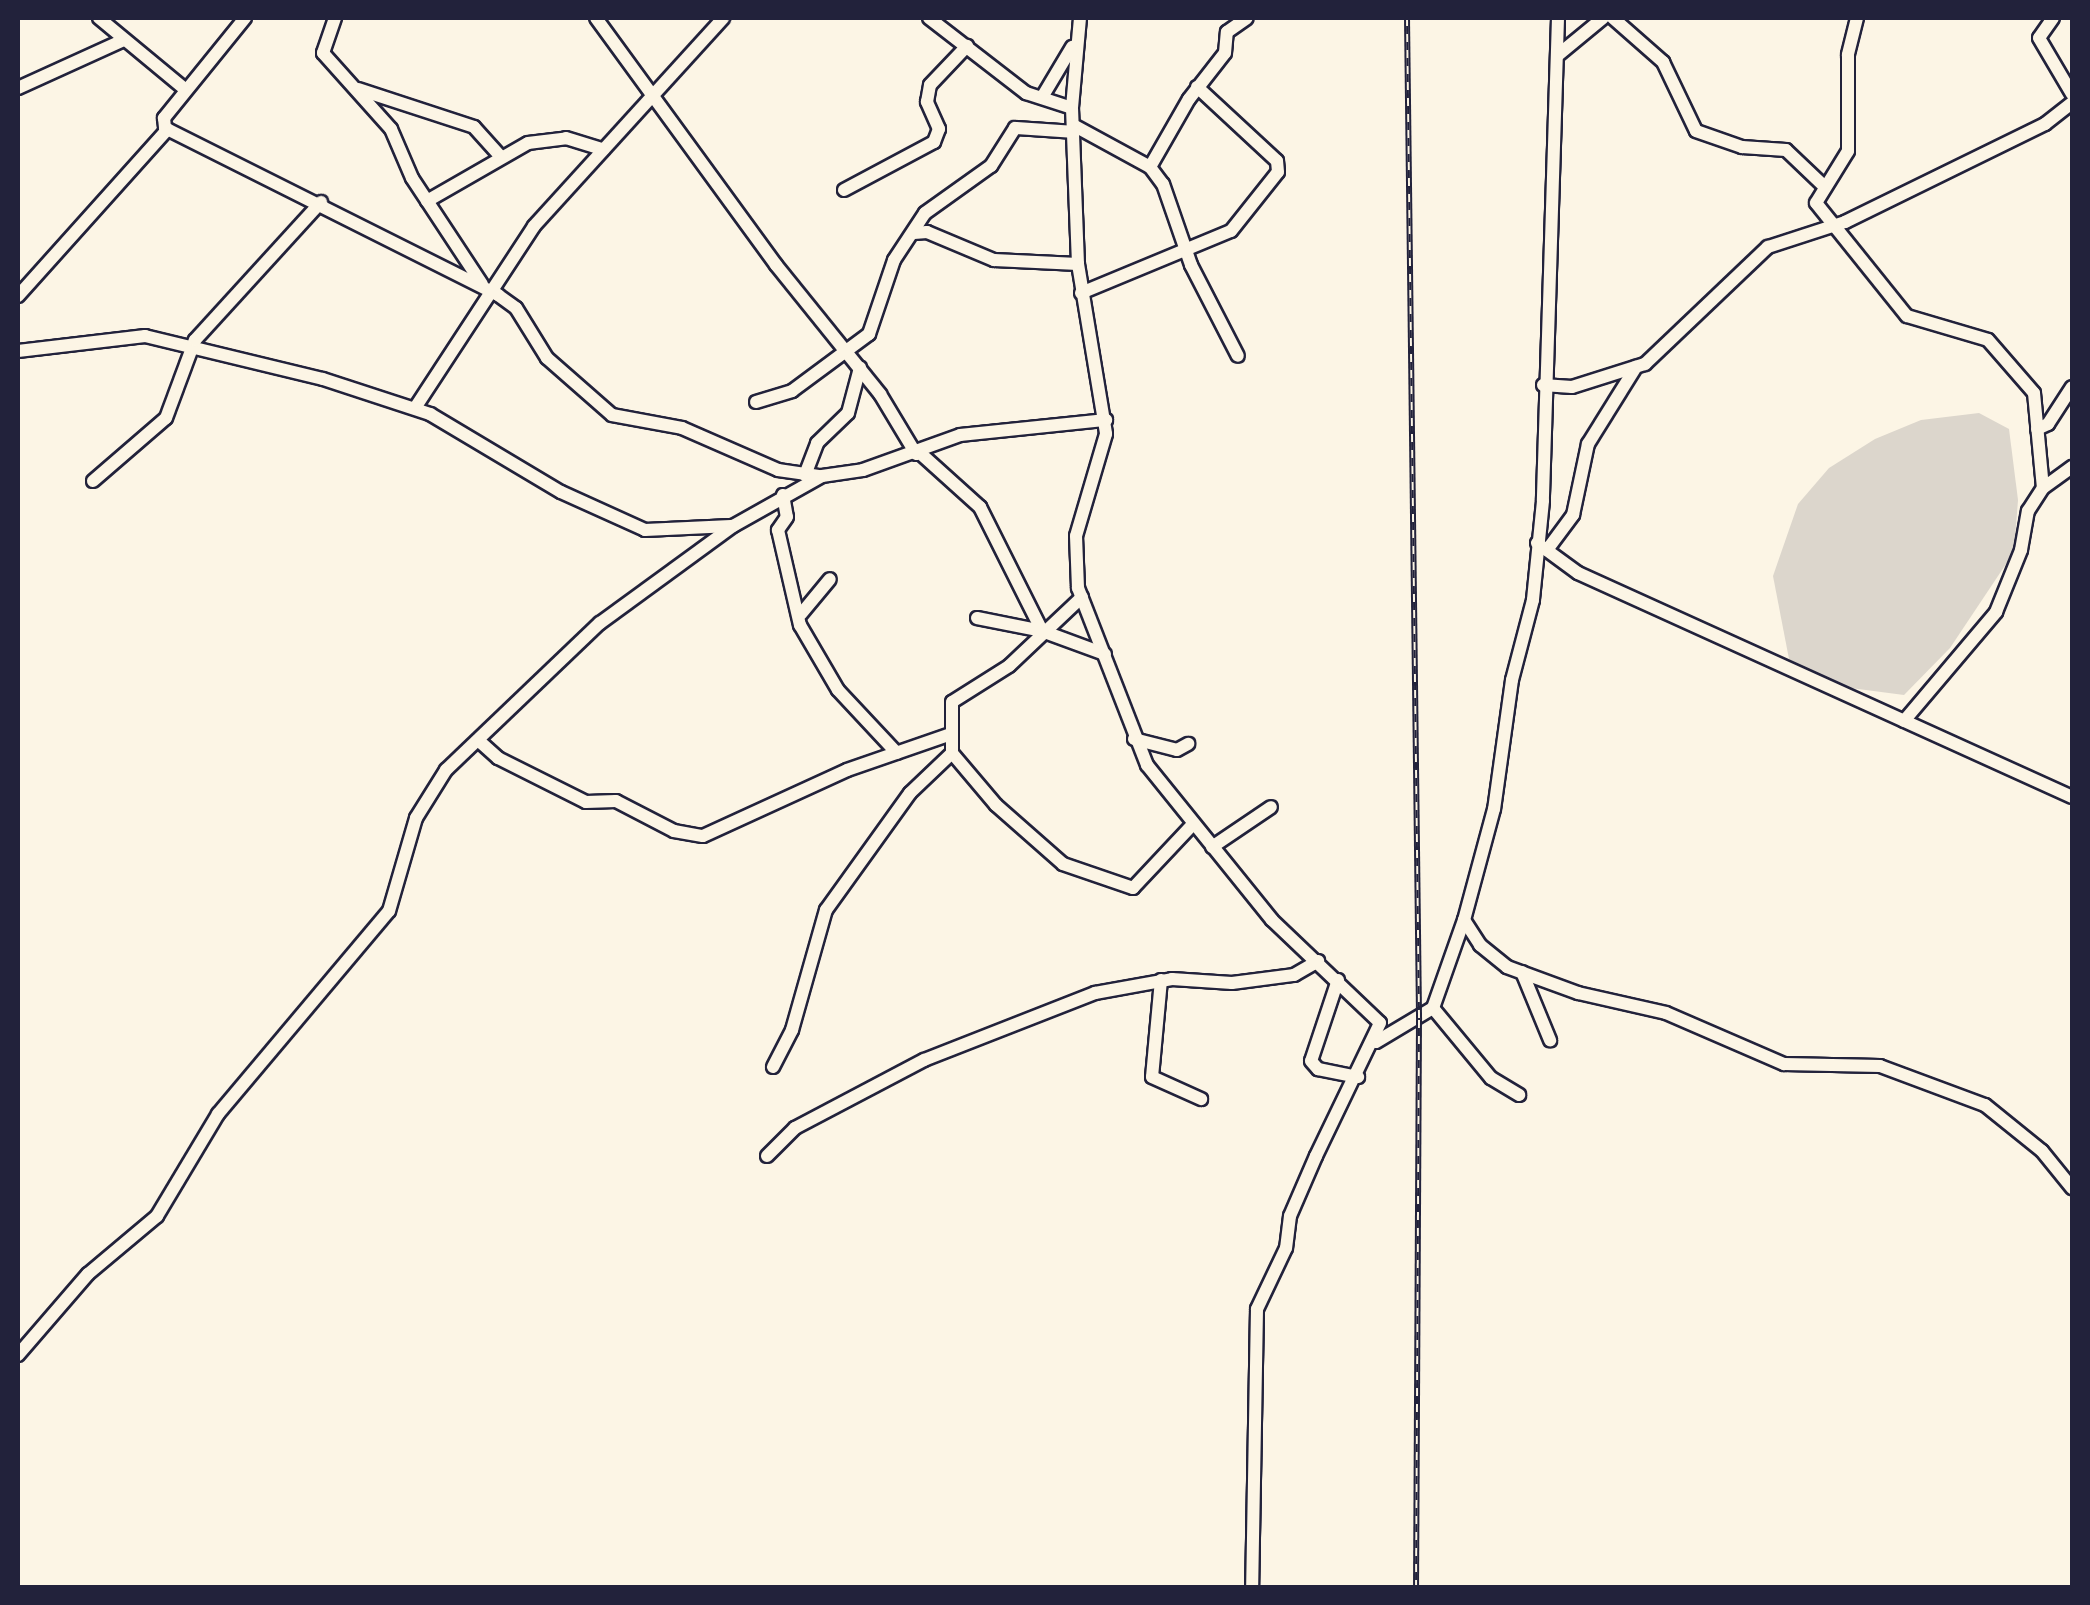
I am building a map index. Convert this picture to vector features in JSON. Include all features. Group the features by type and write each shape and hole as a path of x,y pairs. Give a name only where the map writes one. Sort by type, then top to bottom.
{"street":[{"path":"99,18 186,90"},
{"path":"245,18 164,118 168,129 321,202 487,289 516,308 540,350 604,411 682,428 778,470 822,476"},
{"path":"335,18 322,48 391,129 428,201 487,289"},
{"path":"596,18 860,368 918,453 980,507 1045,632"},
{"path":"415,408 487,289 534,226 723,18"},
{"path":"929,18 1026,93 1044,94 1072,108"},
{"path":"1080,18 1073,45 1072,108 1078,264 1106,420 1091,500 1076,536 1074,565 1082,597 1134,739 1193,824 1272,920 1379,1018 1376,1042 1293,1210 1286,1248 1264,1286 1254,1321 1252,1588"},
{"path":"1150,167 1198,87 1225,54 1228,32 1247,18"},
{"path":"1376,1042 1433,1008 1464,920 1500,782 1542,546 1543,384 1558,18"},
{"path":"1558,55 1604,18"},
{"path":"1613,18 1663,62 1696,131 1742,147 1786,150 1824,186"},
{"path":"1858,18 1848,55 1848,151 1814,198 1830,228 1882,279 1907,316 1993,344 2034,394 2043,488"},
{"path":"2053,18 2039,38 2072,94"},
{"path":"18,88 124,40"},
{"path":"1044,94 1073,45"},
{"path":"844,190 934,142 940,129 928,102 930,85 967,46"},
{"path":"1081,293 1235,227 1280,166 1198,87"},
{"path":"358,89 474,127 500,156"},
{"path":"1542,546 1573,515 1588,444 1636,367 1768,246 1830,228 2045,124 2072,103"},
{"path":"756,402 792,391 869,334 894,260 930,208 992,164 1015,128 1073,128 1150,167 1168,193 1185,247 1238,356"},
{"path":"18,296 168,129"},
{"path":"428,201 500,156 554,138 602,149"},
{"path":"92,481 130,456 171,412 189,350 321,202"},
{"path":"914,233 928,232 994,260 1078,264"},
{"path":"18,351 130,336 323,379 415,408 636,527 733,526"},
{"path":"1543,384 1572,387 1636,367"},
{"path":"805,475 817,443 848,412 860,368"},
{"path":"2037,429 2048,424 2072,387"},
{"path":"18,1355 98,1265 157,1216 218,1114 389,911 400,890 408,838 428,792 600,623 733,526 822,476 918,453 960,435 1106,420"},
{"path":"1904,722 1996,612 2015,570 2028,511 2043,488 2072,467"},
{"path":"783,496 788,517 778,530 805,637 828,663 838,690 897,753"},
{"path":"1542,546 1585,576 2072,797"},
{"path":"801,614 830,579"},
{"path":"1082,597 1045,632 955,698 948,735 952,753 996,805 1063,864 1133,888 1193,824"},
{"path":"977,618 1045,632 1106,654"},
{"path":"478,740 498,758 575,798 597,806 623,803 692,836 717,834 834,776 948,735"},
{"path":"1134,739 1177,750 1188,744"},
{"path":"773,1067 792,1030 826,910 910,793 952,753"},
{"path":"1212,847 1271,807"},
{"path":"1464,920 1489,954 1522,972 1666,1013 1784,1064 1880,1066 1939,1086 1994,1111 2072,1188"},
{"path":"767,1156 795,1128 924,1060 1095,994 1161,980 1232,983 1305,972 1318,962"},
{"path":"1522,972 1550,1040"},
{"path":"1161,980 1152,1078 1201,1099"},
{"path":"1338,980 1311,1061 1318,1070 1358,1078"},
{"path":"1433,1008 1491,1078 1519,1095"}],"shaded area":[{"path":"1979,413 2009,429 2018,500 2014,552 1950,648 1904,695 1843,687 1789,659 1773,576 1798,504 1829,468 1875,439 1921,420"}],"railway":[{"path":"1407,18 1419,1020 1416,1588"}]}
